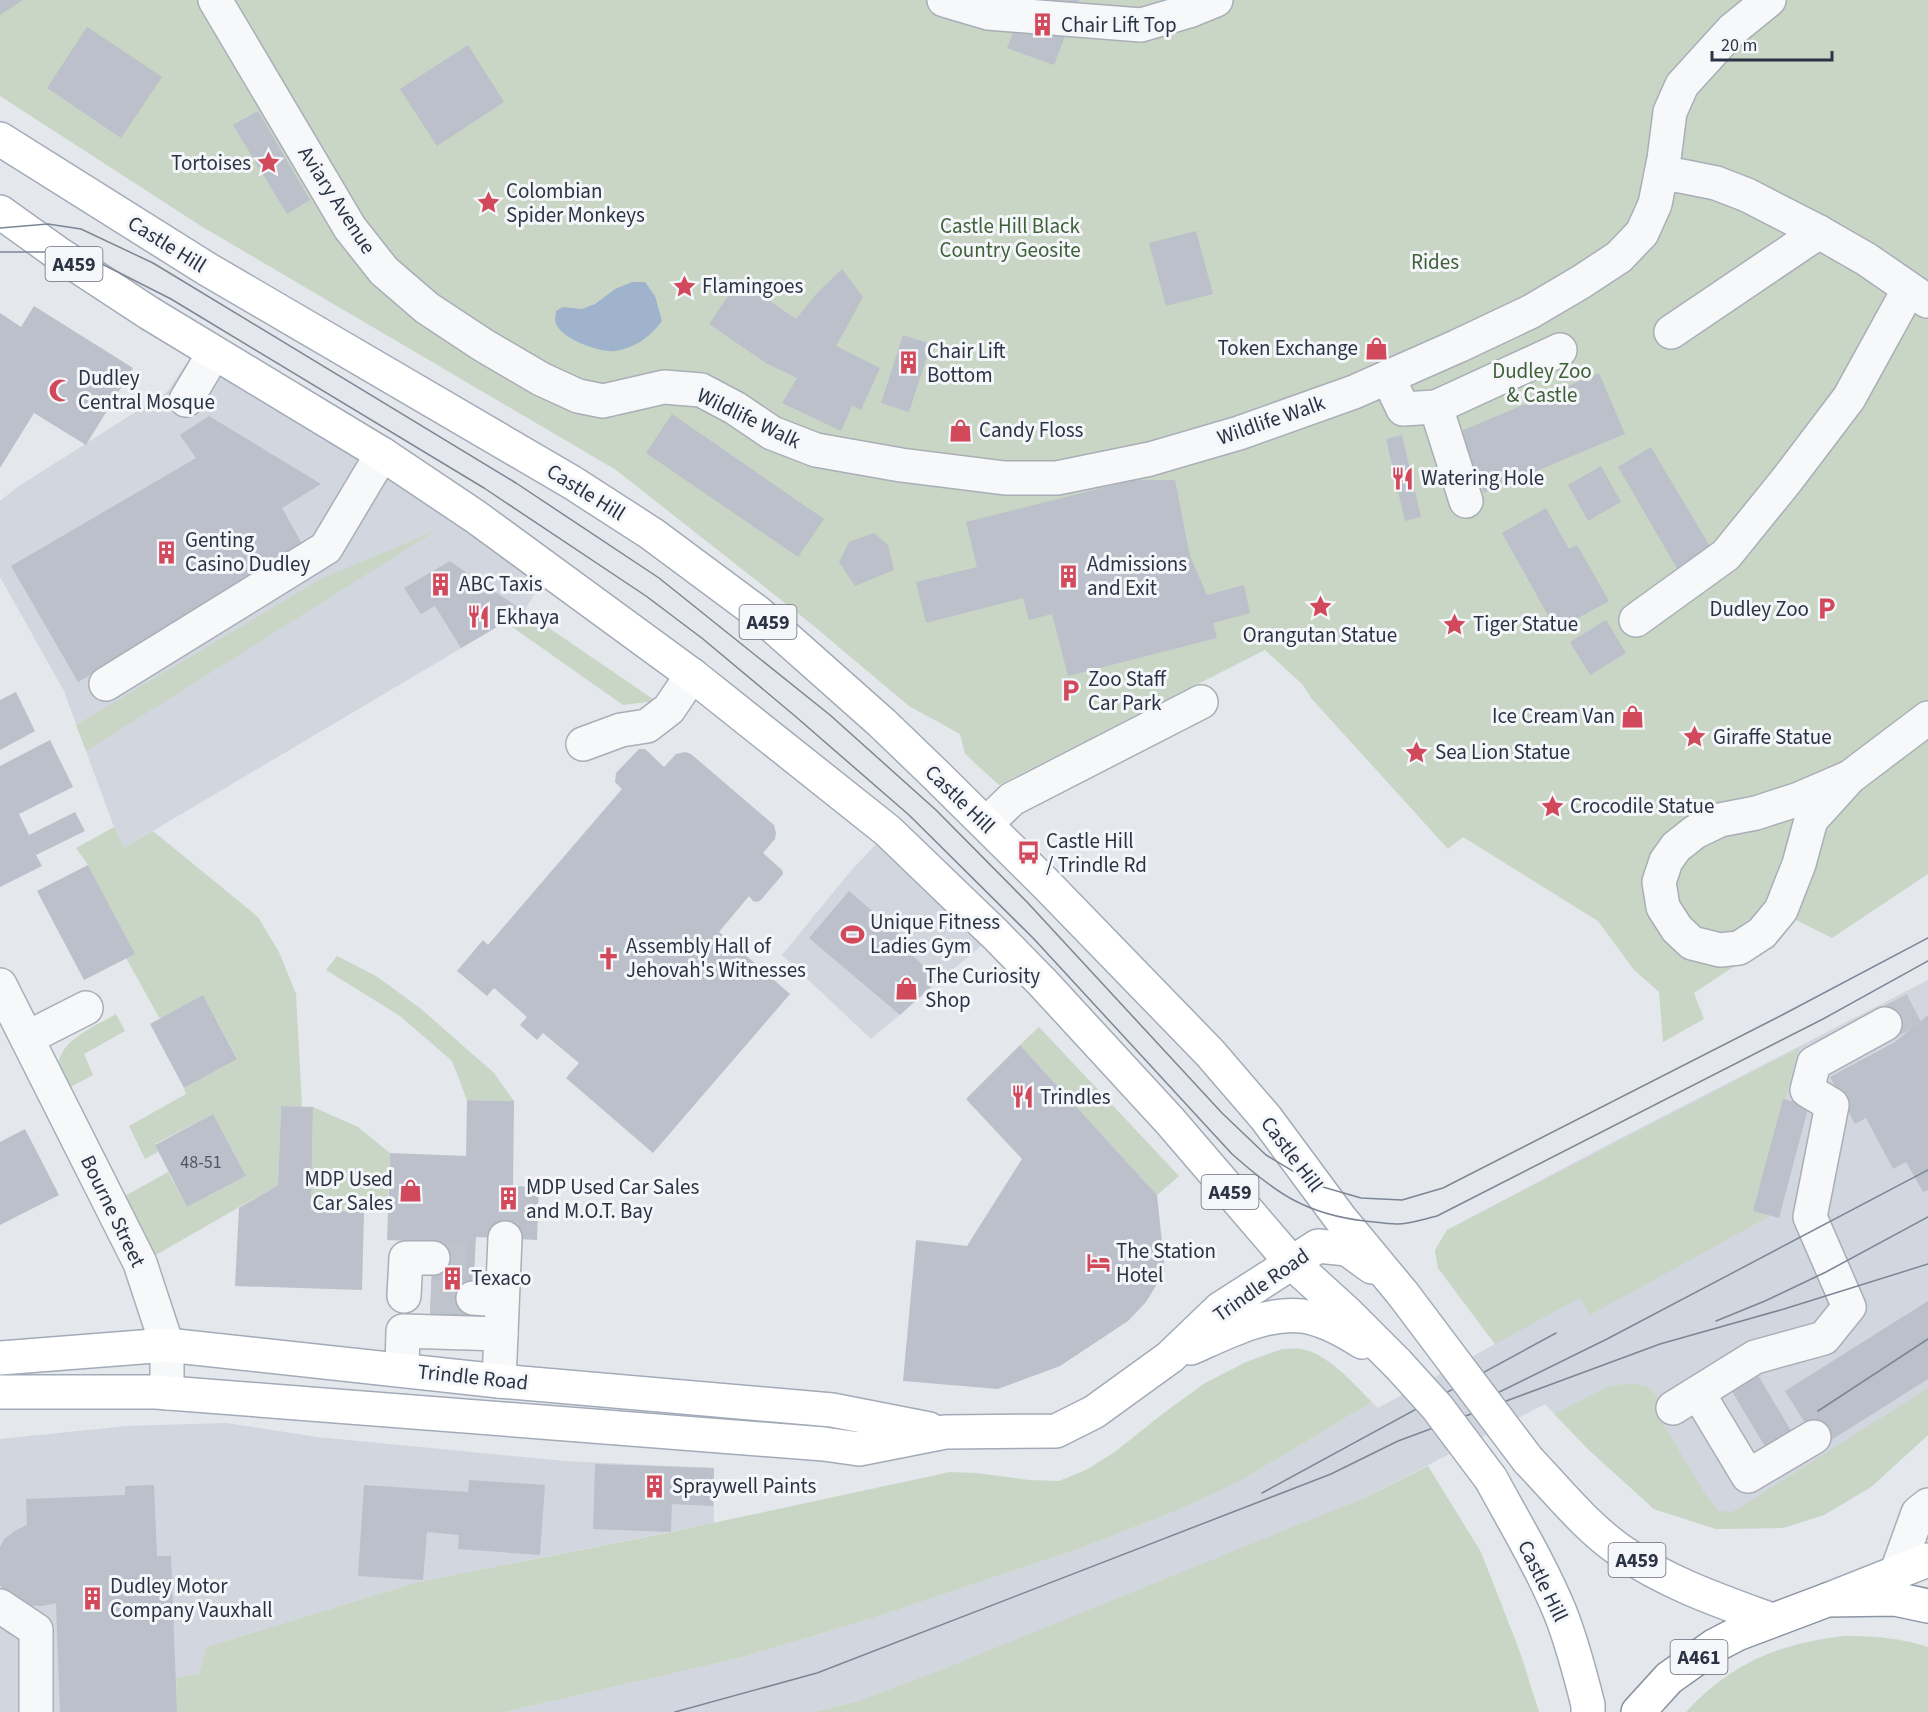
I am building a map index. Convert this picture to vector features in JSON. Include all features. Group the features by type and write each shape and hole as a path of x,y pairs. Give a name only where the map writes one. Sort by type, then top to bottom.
{"main road":[{"name":"Castle Hill","path":"0,139 207,269 573,483 652,534 757,612 890,730 986,824 1209,1053 1266,1118 1340,1218 1397,1287 1528,1460 1598,1533 1621,1551 1697,1593 1772,1620"},
{"name":"A459","path":"0,212 65,258 214,353 382,454 476,517 692,675 888,831 1042,982 1170,1121 1291,1262 1354,1330"},
{"name":"Trindle Road","path":"0,1392 167,1393 824,1444 860,1449 945,1432 1056,1431 1094,1412 1170,1358 1220,1309 1318,1245 1347,1248 1397,1287"},
{"name":"Trindle Road","path":"1170,1358 1233,1330 1274,1317 1303,1316 1335,1327 1354,1330 1398,1364"},
{"name":"Trindle Road","path":"0,1358 167,1345 498,1381 832,1410 945,1432"},
{"name":"Castle Hill","path":"1398,1364 1437,1407 1491,1479 1560,1612 1577,1659 1588,1712"},
{"path":"1827,1600 1928,1560"},
{"name":"A461","path":"1638,1712 1669,1678 1704,1653 1737,1634 1772,1620 1827,1600 1896,1599 1928,1606"}],"street":[{"name":"Aviary Avenue","path":"215,0 350,228 384,271 427,308 483,345 541,379 578,396 603,401"},
{"path":"944,0 988,13 1141,25 1189,11 1216,0"},
{"name":"Wildlife Walk","path":"603,401 664,387 700,390 735,408 772,433 816,450 894,464 1005,478 1057,477 1150,459 1239,433 1354,392 1530,312 1619,257 1642,232 1655,204 1670,112 1682,85 1732,30 1769,0"},
{"path":"1636,620 1725,555 1786,481 1849,398 1918,296 1866,259 1747,195 1716,183 1661,174"},
{"path":"1671,332 1819,232"},
{"path":"1388,377 1403,409 1436,407 1560,350"},
{"path":"186,400 214,353"},
{"path":"1436,407 1466,501"},
{"path":"106,684 326,548 382,454"},
{"path":"583,744 621,730 647,726 669,709 692,675"},
{"path":"986,824 1012,799 1201,702"},
{"path":"1850,777 1799,799 1756,813 1720,820 1695,832 1676,847 1666,861 1659,882 1663,907 1677,930 1692,943 1720,950 1739,948 1762,933 1781,910 1799,864 1811,820 1850,777 1928,717"},
{"name":"Bourne Street","path":"0,985 140,1263 167,1345 167,1393"},
{"path":"27,1038 86,1008"},
{"path":"1814,1437 1748,1476 1686,1401 1755,1357 1824,1338 1849,1307 1810,1217 1832,1105 1807,1090 1814,1063 1885,1024"},
{"path":"402,1369 403,1330 418,1296 415,1252"},
{"path":"495,1253 488,1299 501,1334 498,1381"},
{"path":"403,1330 501,1334"},
{"path":"1897,1571 1918,1513 1928,1505"},
{"path":"0,1606 36,1630 44,1693"}],"shaded area":[{"path":"200,343 550,569 524,611 124,848 114,827 64,691 0,577 0,501 16,488 167,392"},
{"path":"888,831 995,934 871,1039 782,955 850,872"},
{"path":"1928,980 1928,1435 1871,1487 1824,1515 1783,1528 1716,1529 1654,1509 1589,1450 1545,1404 1369,1496 1171,1578 858,1701 812,1712 505,1712 739,1658 873,1618 1081,1548 1173,1512 1237,1483 1372,1402 1378,1408 1495,1344 1438,1268 1435,1250 1447,1230"},
{"name":"Dudley Motor Company Vauxhall","path":"226,1423 317,1437 564,1461 714,1468 714,1523 418,1582 206,1647 199,1674 176,1678 177,1712 0,1712 0,1439 127,1426"}],"green space":[{"name":"Dudley Zoo & Castle","path":"0,0 1928,0 1928,874 1832,938 1796,920 1773,948 1741,962 1694,993 1704,1019 1663,1042 1659,992 1634,970 1598,921 1463,837 1448,849 1311,698 1303,685 1265,650 999,785 965,754 960,734 909,706 809,622 616,470 201,226 0,96"},
{"path":"437,530 86,751 76,725 321,579"},
{"path":"524,611 656,701 623,705 505,622"},
{"path":"114,827 124,848 153,831 258,917 279,952 296,994 302,1107 281,1106 278,1185 154,1256 125,1196 168,1172 187,1207 246,1176 213,1114 155,1144 158,1152 145,1159 129,1126 186,1094 184,1088 237,1058 203,995 160,1019 126,958 134,953 88,865 76,848"},
{"path":"337,956 376,976 420,1008 494,1073 514,1101 467,1100 452,1061 400,1016 326,970"},
{"path":"116,1014 125,1031 84,1054 93,1075 69,1088 59,1066 60,1057 65,1049 71,1041"},
{"path":"1039,1027 1179,1176 1157,1195 1020,1045"},
{"path":"1799,1048 1754,1211 1770,1216 1590,1315 1580,1298 1495,1344 1438,1268 1435,1250 1447,1230"},
{"path":"313,1107 358,1127 390,1153 387,1210 364,1212 311,1210"},
{"path":"1282,1349 1301,1349 1320,1356 1340,1370 1372,1402 1237,1483 1173,1512 1081,1548 873,1618 739,1658 505,1712 177,1712 176,1678 199,1674 206,1647 418,1582 671,1532 950,1472 1059,1481 1088,1469 1116,1451 1205,1383 1246,1362"},
{"path":"1631,1383 1648,1387 1657,1396 1655,1407 1660,1419 1707,1497 1719,1511 1732,1512 1744,1505 1928,1388 1928,1435 1871,1487 1824,1515 1783,1528 1716,1529 1654,1509 1589,1450 1554,1414 1607,1387"},
{"path":"1428,1466 1481,1552 1520,1652 1539,1712 813,1712 858,1701 948,1667 1369,1496"},
{"path":"1845,1636 1887,1638 1928,1647 1928,1712 1686,1712 1721,1680 1758,1658 1799,1644"}],"water":[{"path":"632,282 645,282 655,296 662,321 642,341 622,350 600,350 580,343 563,333 558,327 555,320 556,311 563,307 582,309 595,304 615,289"}],"building":[{"path":"0,0 23,0 0,15"},
{"name":"Chair Lift Top","path":"1026,0 1079,0 1054,65 1007,48"},
{"path":"87,27 162,77 121,138 47,88"},
{"path":"468,45 504,102 437,146 400,89"},
{"path":"258,111 310,200 287,214 233,125"},
{"path":"1196,231 1213,294 1166,306 1149,243"},
{"path":"842,269 863,297 836,346 880,368 861,410 852,406 841,431 782,403 797,378 766,363 709,324 739,280 796,319 817,293"},
{"name":"Dudley Central Mosque","path":"34,306 133,368 86,445 34,413 0,468 0,313 21,327"},
{"name":"Chair Lift Bottom","path":"903,335 931,344 909,412 881,403"},
{"path":"1599,373 1625,434 1484,493 1459,432"},
{"path":"672,414 824,519 798,557 646,453"},
{"name":"Genting Casino Dudley","path":"209,416 321,484 282,508 305,549 78,682 11,566 196,458 180,435"},
{"name":"Watering Hole","path":"1402,435 1421,517 1405,521 1386,439"},
{"path":"1651,447 1712,550 1678,570 1618,467"},
{"path":"1601,466 1621,502 1588,521 1568,485"},
{"name":"Admissions and Exit","path":"1133,480 1175,480 1190,556 1207,595 1244,585 1250,613 1213,623 1217,638 1068,676 1052,614 1029,620 1023,598 926,623 916,582 977,567 966,522"},
{"path":"1546,508 1569,549 1577,545 1609,601 1556,630 1502,533"},
{"path":"874,533 888,545 894,570 855,586 839,562 849,542"},
{"name":"Ekhaya","path":"450,561 524,611 461,648 435,606 421,614 404,588"},
{"path":"1606,620 1626,653 1590,675 1570,642"},
{"path":"16,692 35,731 0,750 0,700"},
{"path":"50,740 73,787 19,814 29,835 75,812 85,831 36,855 42,866 0,887 0,766"},
{"name":"Assembly Hall of Jehovah's Witnesses","path":"639,749 645,749 664,767 676,754 685,752 691,754 774,825 775,839 763,853 782,870 783,874 761,900 753,901 749,896 719,932 790,994 653,1153 566,1078 579,1063 543,1033 537,1040 520,1025 527,1017 494,988 487,996 457,971 483,940 488,945 622,789 615,782 616,773"},
{"path":"88,865 135,954 84,980 37,891"},
{"path":"849,891 917,949 912,955 938,980 900,1015 809,938"},
{"path":"203,995 237,1059 184,1088 150,1024"},
{"path":"1928,1015 1928,1190 1923,1192 1906,1162 1893,1169 1866,1118 1855,1124 1830,1077 1895,1042"},
{"name":"The Station Hotel","path":"1020,1045 1157,1195 1165,1271 1146,1302 1128,1321 1060,1366 998,1389 903,1381 916,1240 967,1246 1022,1159 966,1099"},
{"path":"1783,1099 1809,1105 1779,1218 1753,1211"},
{"path":"467,1100 514,1101 513,1186 539,1187 537,1240 476,1237 471,1333 429,1335 433,1242 387,1240 390,1153 466,1156"},
{"path":"281,1106 313,1107 311,1210 364,1212 362,1290 235,1286 239,1208 278,1185"},
{"path":"213,1114 246,1176 187,1207 155,1145"},
{"path":"25,1129 59,1195 0,1225 0,1142"},
{"path":"1928,1301 1928,1379 1820,1447 1785,1391"},
{"path":"1756,1372 1793,1434 1767,1450 1730,1388"},
{"name":"Spraywell Paints","path":"595,1464 714,1468 713,1506 672,1504 671,1532 593,1529"},
{"path":"469,1480 545,1485 540,1555 458,1549 459,1535 427,1532 423,1580 358,1576 364,1485 468,1492"},
{"name":"Dudley Motor Company Vauxhall","path":"154,1485 157,1556 171,1556 177,1712 60,1712 56,1603 42,1606 28,1605 8,1595 0,1585 0,1547 4,1539 27,1525 26,1499 125,1495 125,1486"}],"tunnel":[{"path":"1885,1024 1928,1002"},
{"path":"433,1258 475,1260"},
{"path":"431,1296 473,1298"}],"tram line":[{"path":"0,228 48,224 81,229 153,263 516,483 659,578 830,715 936,810 1027,902 1222,1113 1266,1155 1316,1185 1361,1198 1402,1200 1443,1188 1928,938"},
{"path":"0,252 56,252 100,263 171,299 484,488 646,596 703,639 909,815 1034,939 1232,1154 1263,1180 1292,1200 1308,1207 1344,1218 1389,1224 1407,1223 1437,1216 1823,1019 1928,961"},
{"path":"1471,1406 1607,1339 1928,1170"},
{"path":"1716,1321 1826,1272 1928,1217"},
{"path":"675,1712 817,1673 1331,1474 1398,1441 1660,1344 1784,1309 1928,1264"},
{"path":"1262,1493 1556,1333"},
{"path":"1818,1411 1928,1339"}],"place":[{"name":"Chair Lift Top","path":"1043,25"},
{"name":"Tortoises","path":"269,163"},
{"name":"Colombian Spider Monkeys","path":"488,203"},
{"name":"Flamingoes","path":"684,286"},
{"name":"Token Exchange","path":"1376,348"},
{"name":"Chair Lift Bottom","path":"909,363"},
{"name":"Dudley Central Mosque","path":"60,390"},
{"name":"Candy Floss","path":"961,430"},
{"name":"Watering Hole","path":"1403,478"},
{"name":"Genting Casino Dudley","path":"167,552"},
{"name":"Admissions and Exit","path":"1069,576"},
{"name":"ABC Taxis","path":"441,584"},
{"name":"Orangutan Statue","path":"1320,607"},
{"name":"Dudley Zoo","path":"1827,609"},
{"name":"Ekhaya","path":"478,617"},
{"name":"Tiger Statue","path":"1455,624"},
{"name":"Zoo Staff Car Park","path":"1070,691"},
{"name":"Ice Cream Van","path":"1633,716"},
{"name":"Giraffe Statue","path":"1695,737"},
{"name":"Sea Lion Statue","path":"1417,752"},
{"name":"Crocodile Statue","path":"1552,806"},
{"name":"Castle Hill / Trindle Rd","path":"1028,853"},
{"name":"Unique Fitness Ladies Gym","path":"852,934"},
{"name":"Assembly Hall of Jehovah's Witnesses","path":"608,958"},
{"name":"The Curiosity Shop","path":"907,988"},
{"name":"Trindles","path":"1022,1097"},
{"name":"MDP Used Car Sales","path":"411,1191"},
{"name":"MDP Used Car Sales and M.O.T. Bay","path":"508,1199"},
{"name":"The Station Hotel","path":"1098,1263"},
{"name":"Texaco","path":"453,1278"},
{"name":"Spraywell Paints","path":"654,1486"},
{"name":"Dudley Motor Company Vauxhall","path":"92,1598"}],"park label":[{"name":"Castle Hill Black Country Geosite","path":"1010,238"},
{"name":"Rides","path":"1435,262"}]}
